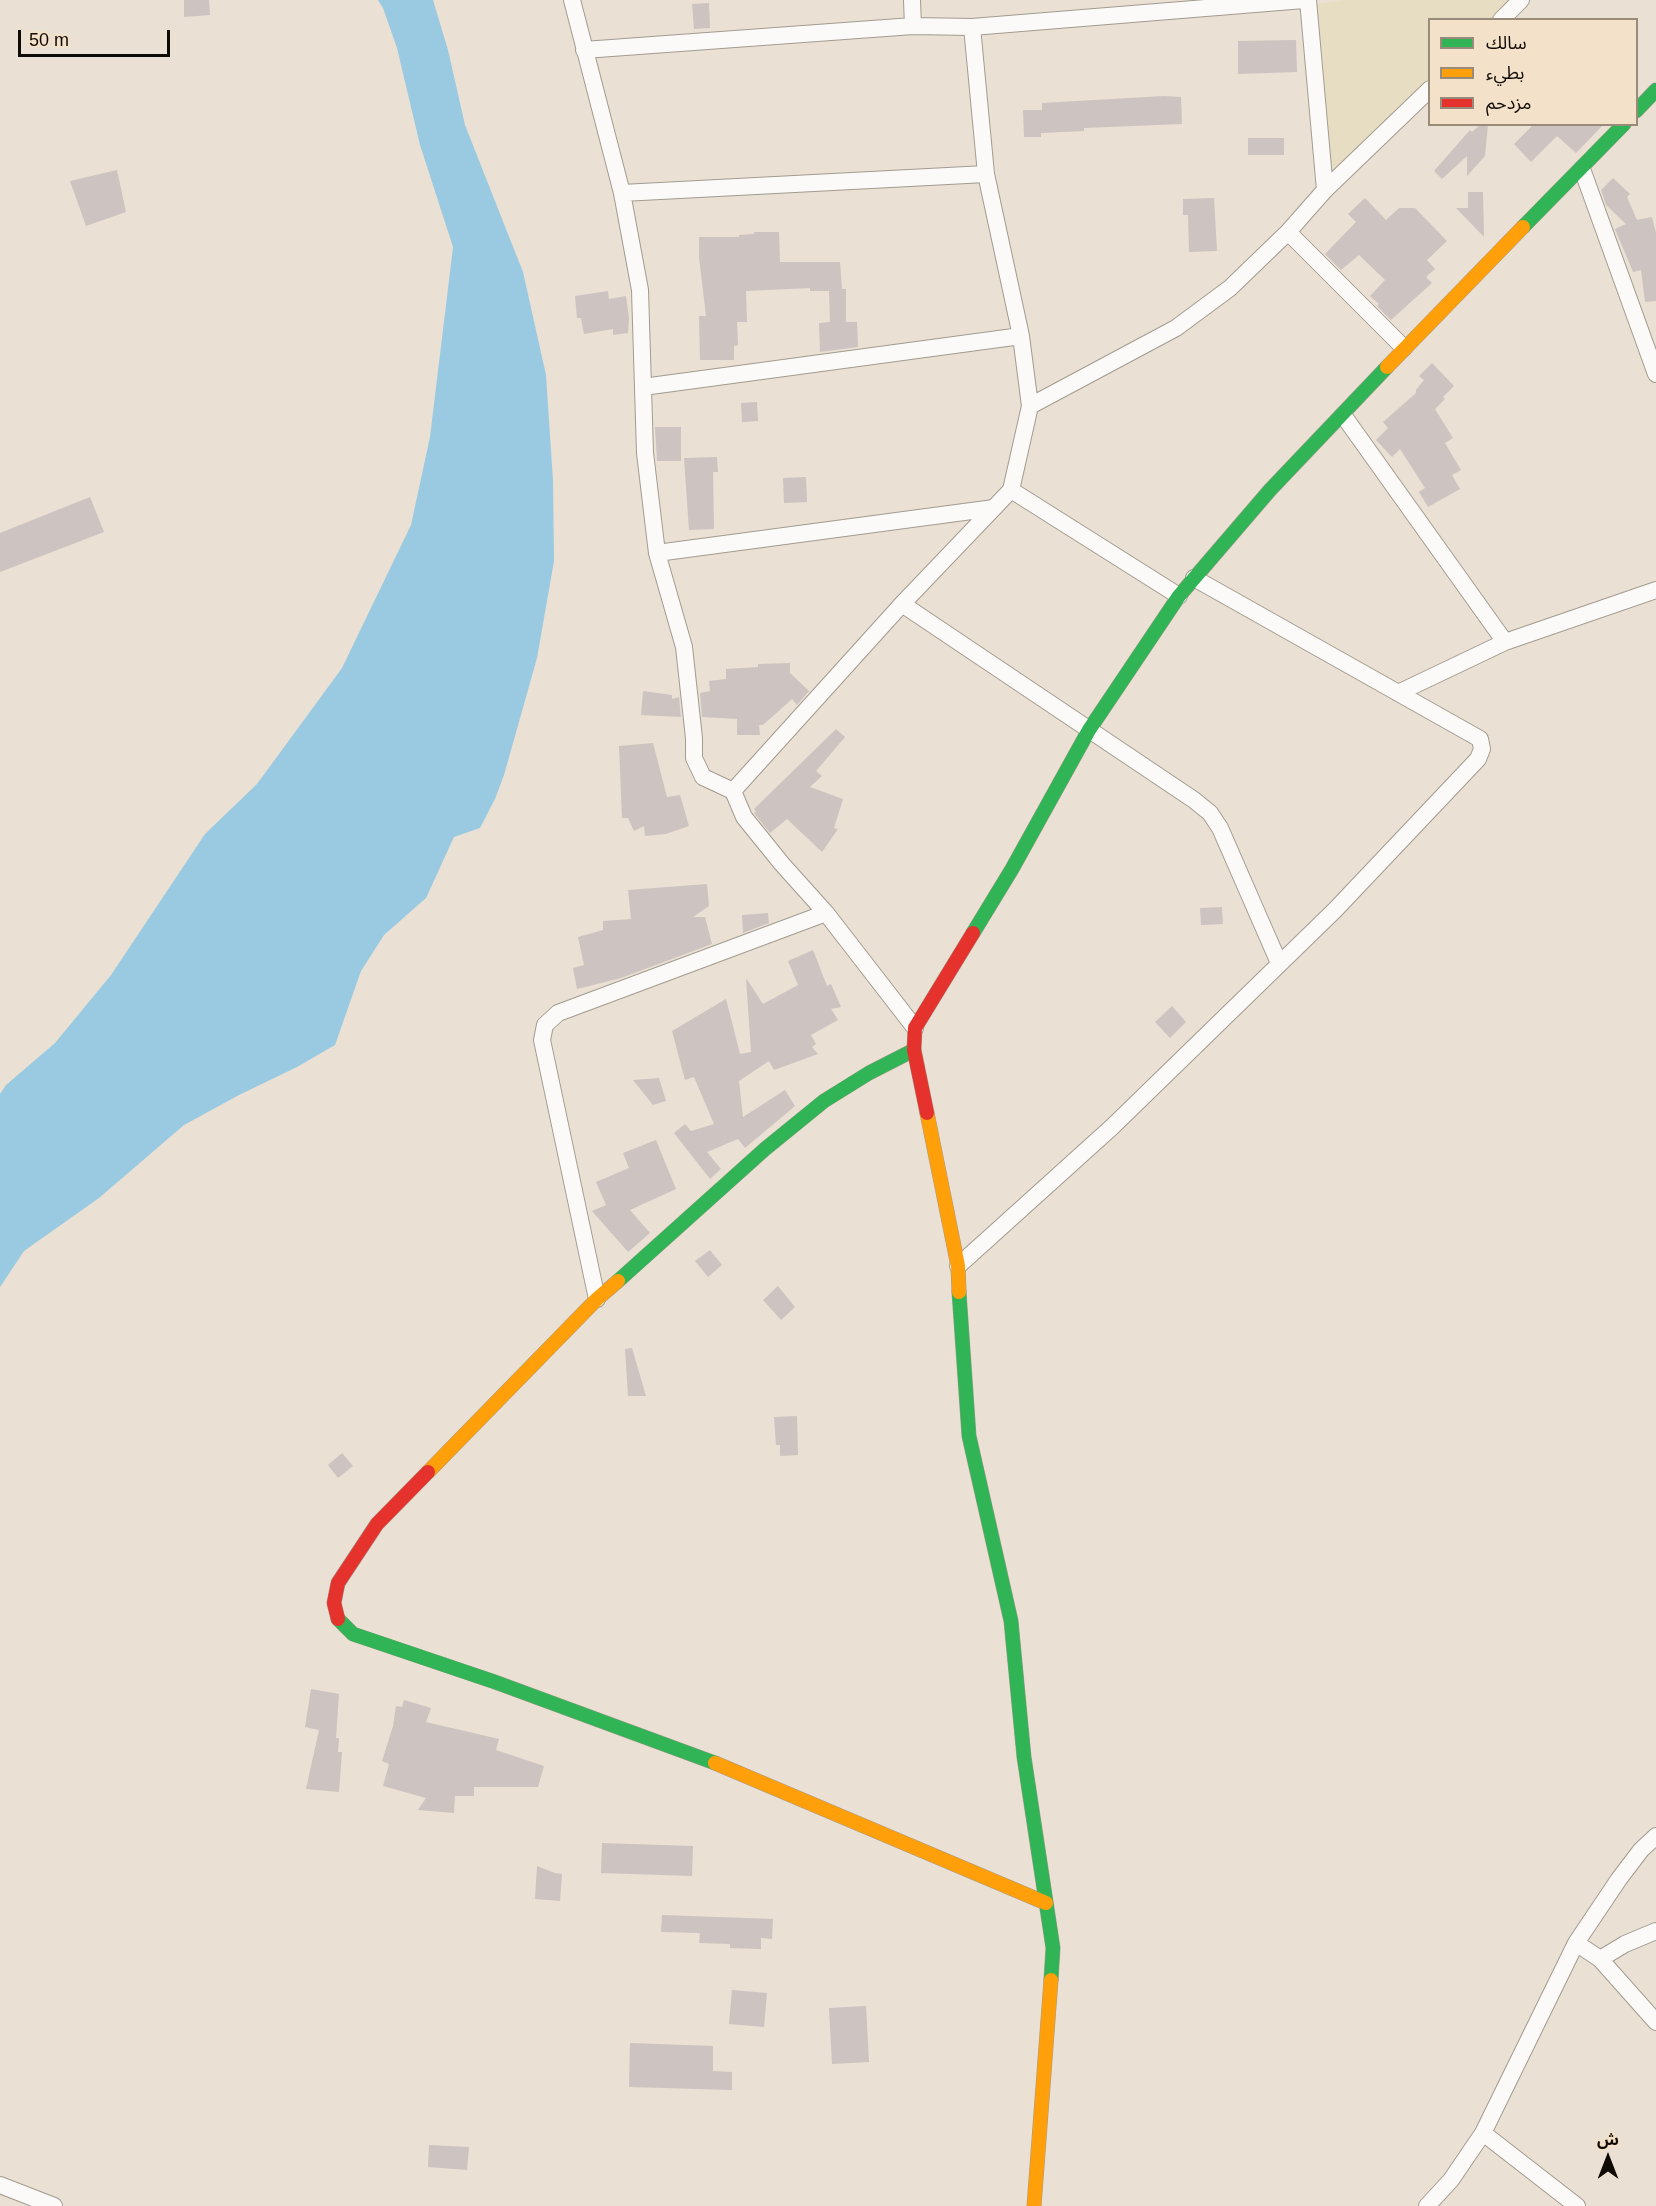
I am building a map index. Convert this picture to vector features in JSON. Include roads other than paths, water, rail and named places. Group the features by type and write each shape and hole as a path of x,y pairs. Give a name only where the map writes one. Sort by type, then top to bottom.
{"street":[{"path":"572,0 622,193 640,290 645,453 657,553 684,647 693,758 703,777 733,791 744,817 826,913 915,1028"},
{"path":"912,0 913,26"},
{"path":"585,50 913,26 972,27 1304,0"},
{"path":"1308,0 1325,190"},
{"path":"1503,18 1521,0"},
{"path":"733,791 902,604 1011,490 1030,406 1021,336 986,174 972,27"},
{"path":"1638,109 1656,90"},
{"path":"1030,406 1176,328 1230,288 1288,232 1325,190 1428,91"},
{"path":"1034,2206 1053,1948 1024,1757 1011,1621 969,1436 958,1266 914,1050 915,1028 1012,869 1089,730 1179,596 1270,490 1404,348 1622,126"},
{"path":"1582,169 1656,374"},
{"path":"622,193 986,174"},
{"path":"1288,232 1404,348"},
{"path":"643,387 1021,336"},
{"path":"1343,415 1505,642"},
{"path":"1011,490 1179,596"},
{"path":"657,553 994,508"},
{"path":"958,1266 1112,1127 1335,910 1478,759 1482,749 1480,739 1194,578"},
{"path":"1398,693 1505,642 1656,590"},
{"path":"902,604 1210,813 1220,828 1279,963"},
{"path":"597,1299 542,1040 544,1025 558,1013 826,913"},
{"path":"914,1050 869,1073 825,1101 765,1149 597,1299 377,1524 338,1583 334,1603 339,1622 353,1634 495,1682 729,1768 1046,1904"},
{"path":"1427,2206 1450,2180 1483,2133 1576,1943 1619,1879 1641,1850 1656,1836"},
{"path":"1600,1959 1625,1944 1656,1931"},
{"path":"1576,1943 1600,1959 1656,2022"},
{"path":"1483,2133 1577,2206"},
{"path":"0,2185 54,2206"}],"water":[{"path":"378,0 433,0 448,50 465,125 523,272 546,375 553,481 554,561 537,658 504,775 480,828 454,837 426,898 384,935 361,971 335,1045 184,1125 99,1198 24,1251 0,1287 0,1094 6,1085 55,1043 111,975 205,834 257,784 342,668 411,525 430,437 453,247 420,145 397,48"}]}
